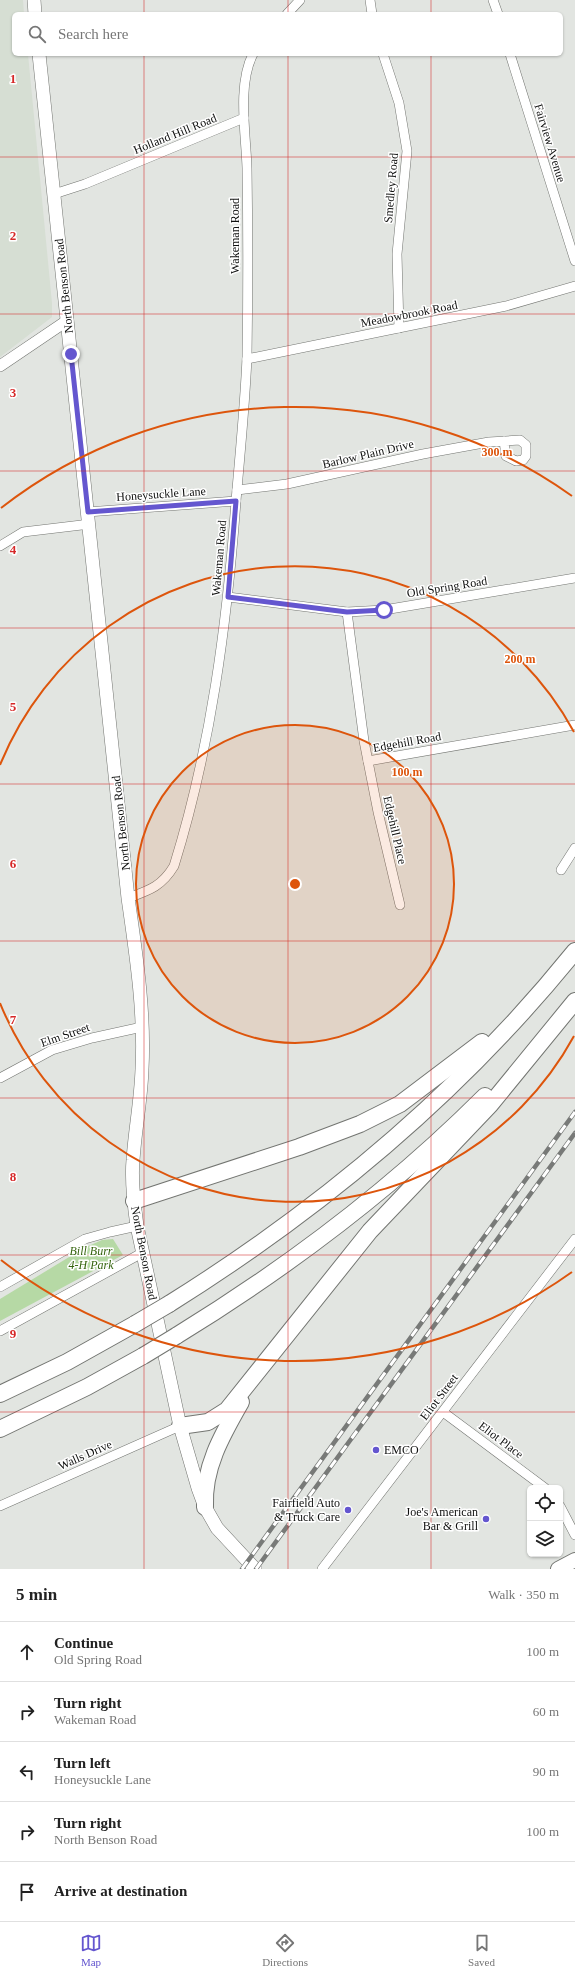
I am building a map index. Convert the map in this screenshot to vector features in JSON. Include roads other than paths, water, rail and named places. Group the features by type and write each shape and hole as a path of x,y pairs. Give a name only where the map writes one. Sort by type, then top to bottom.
{"highway":[{"path":"0,1394 67,1362 169,1304 262,1242 354,1172 439,1096 520,1014 575,951"},
{"path":"0,1429 81,1390 143,1356 239,1296 303,1251 396,1177 481,1099 536,1043 575,1000"},
{"path":"180,1426 208,1422 221,1415 370,1232 490,1105 575,1000"},
{"path":"134,1201 299,1147 341,1132 380,1115 420,1090 520,1014"},
{"path":"205,1507 205,1482 215,1451 248,1390 272,1353"}],"main road":[{"path":"34,0 35,12"},
{"name":"North Benson Road","path":"39,56 128,898 138,969 142,1027 142,1070 133,1161 134,1201 137,1226 180,1426 205,1507 217,1528 255,1569"},
{"path":"558,1569 575,1560"}],"street":[{"path":"289,12 300,0"},
{"path":"370,0 372,12"},
{"path":"493,0 497,12"},
{"path":"244,118 247,76 249,62 252,56"},
{"name":"Smedley Road","path":"384,56 399,103 407,151 397,254 399,328"},
{"name":"Fairview Avenue","path":"511,56 575,261"},
{"name":"Holland Hill Road","path":"54,194 84,184 244,118"},
{"name":"Wakeman Road","path":"128,898 150,890 161,883 174,866 199,775 209,723 228,597 247,359 248,236 244,118"},
{"name":"Meadowbrook Road","path":"247,359 506,306 575,286"},
{"path":"0,366 68,320"},
{"name":"Barlow Plain Drive","path":"237,490 287,484 423,454 504,441"},
{"name":"Honeysuckle Lane","path":"0,546 23,532 89,518 236,501"},
{"name":"Old Spring Road","path":"228,597 347,612 384,610 575,578"},
{"name":"Edgehill Road","path":"347,612 368,761 575,725"},
{"name":"Edgehill Place","path":"368,761 378,812 400,905"},
{"path":"561,870 575,848"},
{"name":"Elm Street","path":"0,1078 52,1050 92,1038 142,1027"},
{"path":"0,1287 85,1239 137,1226"},
{"name":"Eliot Street","path":"322,1569 575,1239"},
{"path":"0,1331 142,1253"},
{"name":"Eliot Place","path":"443,1412 541,1485"},
{"name":"Walls Drive","path":"0,1506 180,1426"},
{"path":"563,1512 575,1535"}],"railway":[{"path":"242,1569 575,1112"},
{"path":"256,1569 575,1133"}],"place":[{"name":"EMCO","path":"376,1450"},
{"name":"Fairfield Auto & Truck Care","path":"348,1510"},
{"name":"Joe's American Bar & Grill","path":"486,1519"}],"park label":[{"name":"Bill Burr 4-H Park","path":"91,1258"}]}
